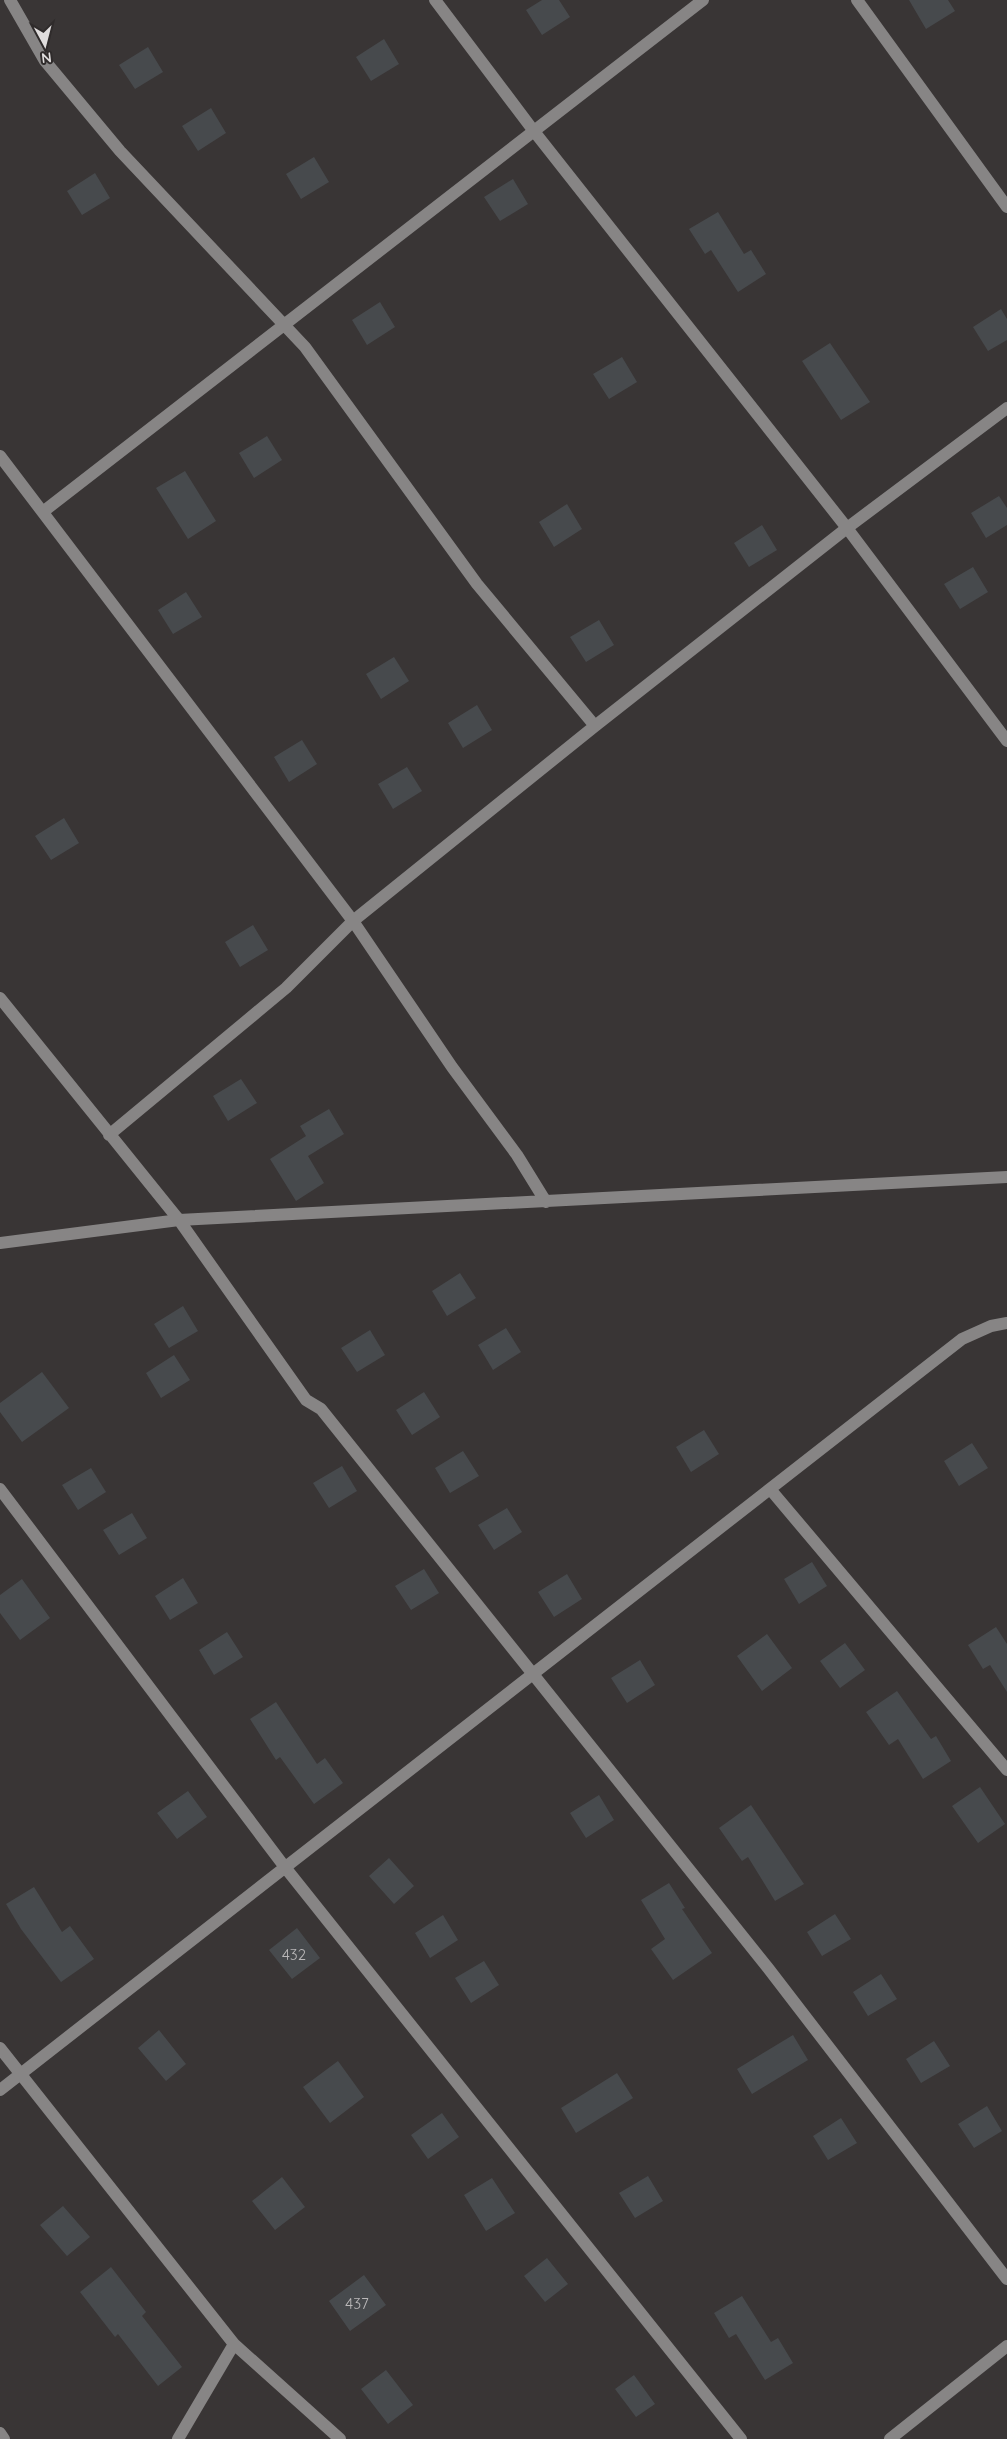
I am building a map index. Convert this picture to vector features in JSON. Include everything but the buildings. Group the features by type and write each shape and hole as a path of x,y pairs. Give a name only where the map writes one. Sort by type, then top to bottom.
{"street":[{"path":"10,0 45,61 120,151 305,347 477,584 594,726"},
{"path":"435,0 533,130 848,528 1007,741"},
{"path":"44,512 533,130 703,0"},
{"path":"857,0 1007,207"},
{"path":"109,1135 286,988 353,921 594,726 848,528 1007,408"},
{"path":"0,456 353,921 452,1067 517,1155 546,1202"},
{"path":"0,998 109,1135 180,1220 306,1400 321,1409 533,1673 768,1968 1007,2279"},
{"path":"0,1243 180,1220 1007,1177"},
{"path":"0,2090 284,1866 962,1339 991,1326 1007,1324"},
{"path":"0,1489 284,1866 742,2439"},
{"path":"770,1489 1007,1770"},
{"path":"0,2048 234,2344 340,2439"},
{"path":"178,2439 234,2344"},
{"path":"890,2439 1007,2346"},
{"path":"0,2433 4,2439"}]}
